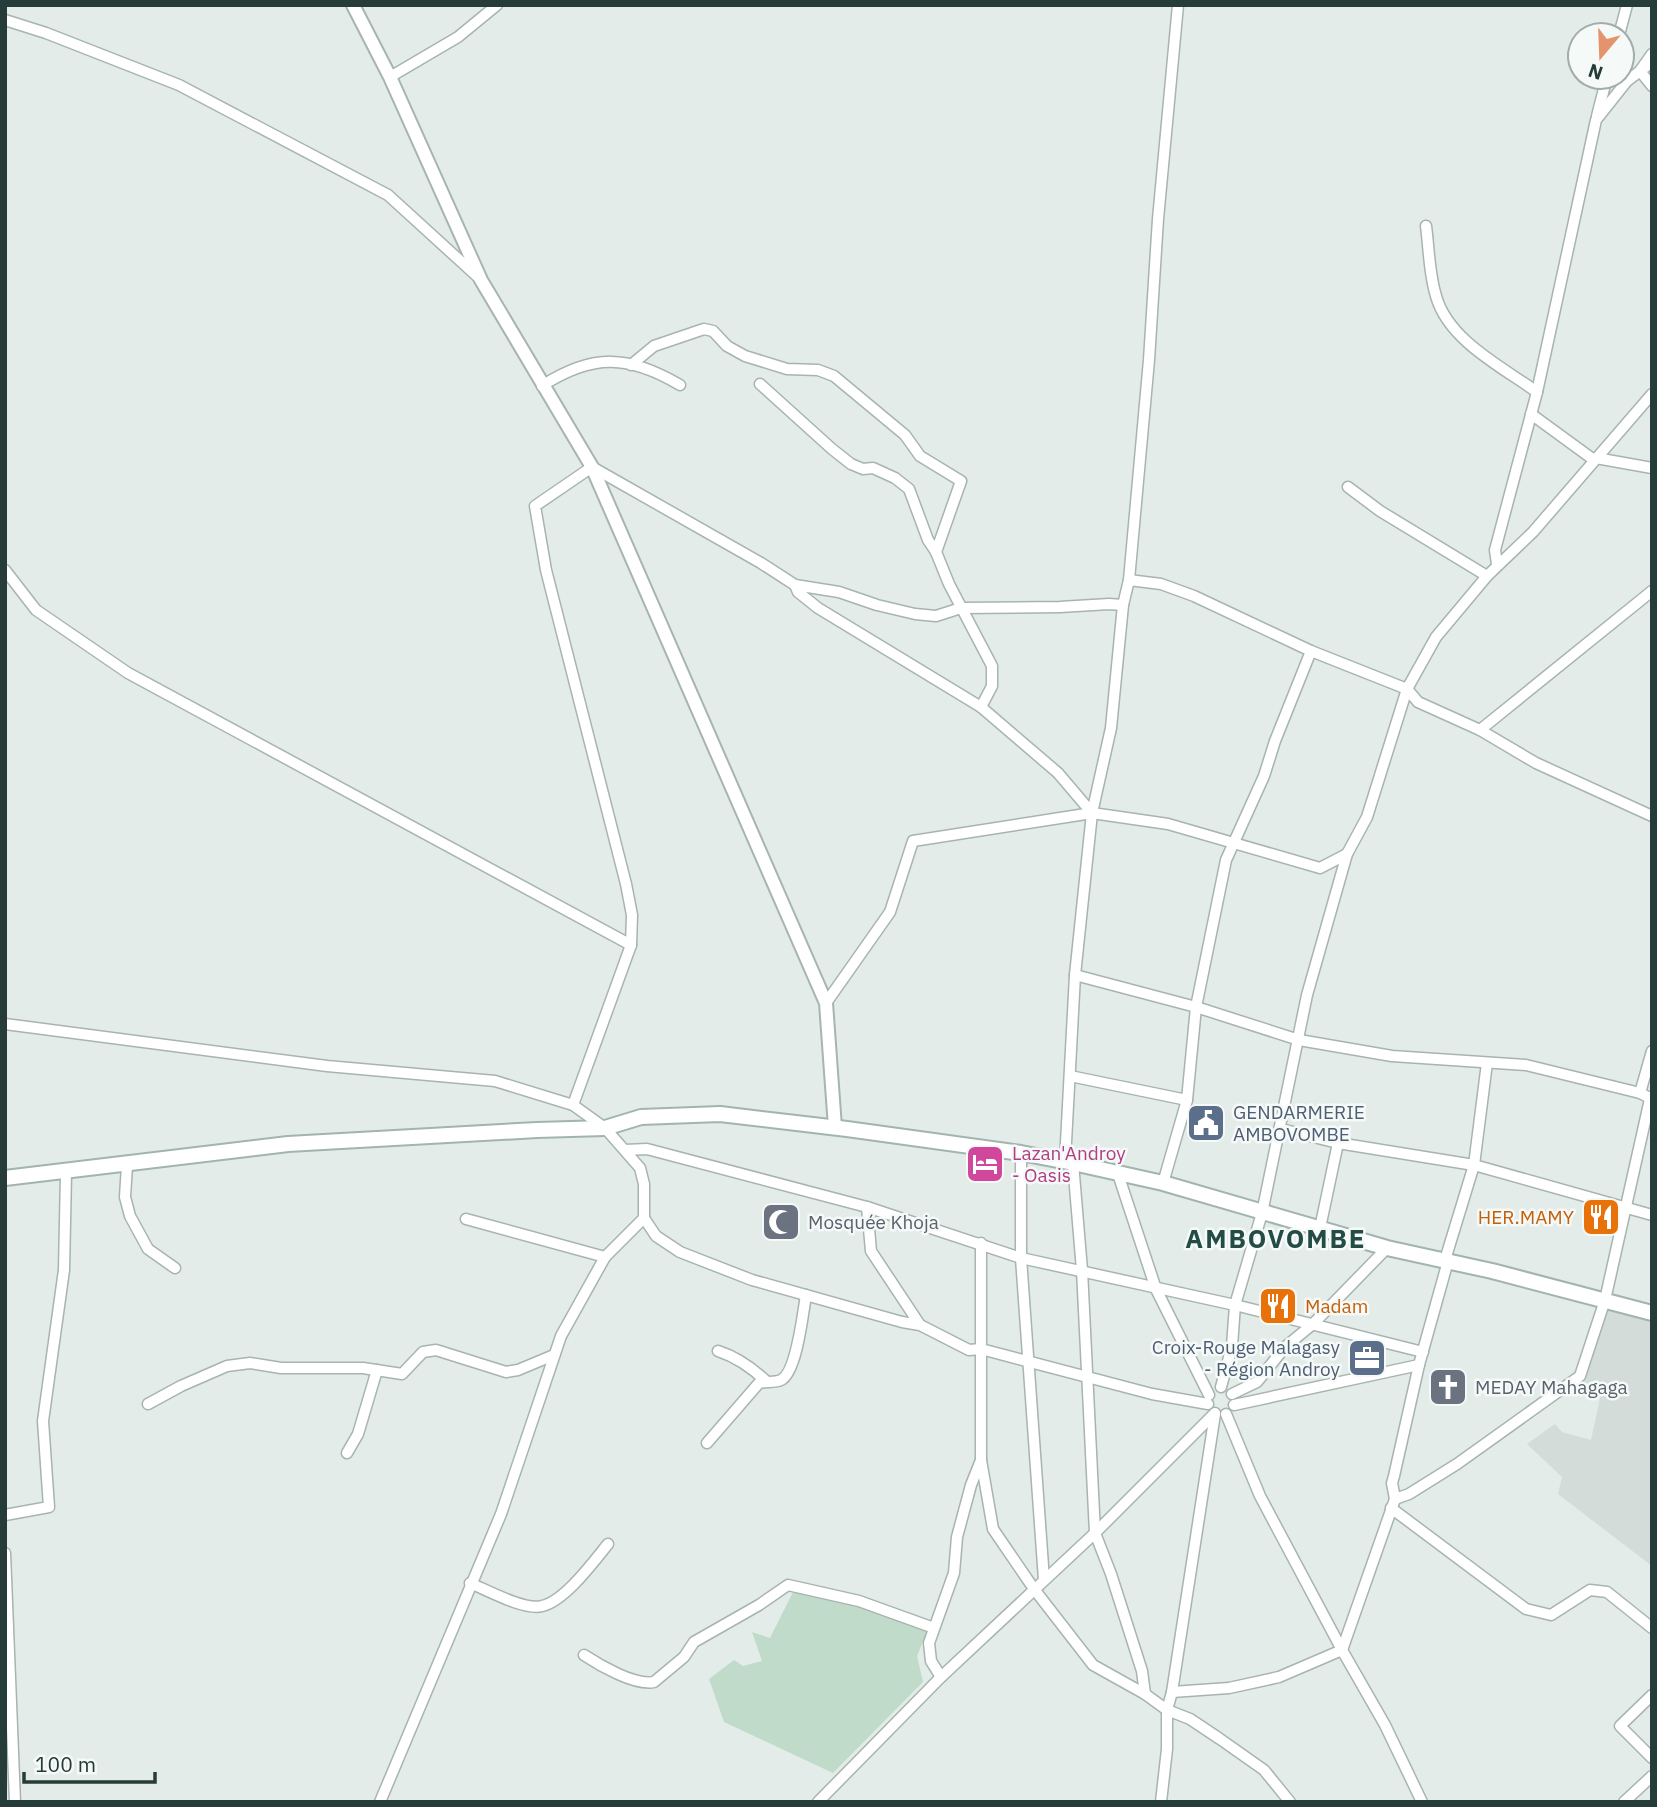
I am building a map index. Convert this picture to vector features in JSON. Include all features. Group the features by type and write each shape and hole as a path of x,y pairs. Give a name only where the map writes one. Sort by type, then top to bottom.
{"main road":[{"path":"5,1178 66,1173 288,1144 605,1128 641,1117 720,1114 835,1127 1069,1162 1163,1184 1387,1248 1652,1313"}],"street":[{"path":"353,5 390,77 481,280 592,467 826,1003 835,1127"},
{"path":"390,77 458,37 497,5"},
{"path":"1145,1694 1142,1671 1095,1533 1085,1376 1082,1270 1069,1162 1070,1076 1075,975 1092,813 1111,729 1123,605 1129,580 1178,5"},
{"path":"5,20 46,33 179,86 388,195 481,280"},
{"path":"1640,71 1652,54"},
{"path":"1596,120 1628,81 1652,62"},
{"path":"1640,71 1652,86"},
{"path":"1497,564 1495,550 1537,392 1603,91"},
{"path":"1426,226 1436,296 1446,320 1461,337 1537,392"},
{"path":"631,365 654,346 705,328 713,331 727,346 745,356 787,369 818,370 834,376 905,435 920,456 961,481 936,552"},
{"path":"542,386 583,365 609,360 656,371 680,385"},
{"path":"760,384 851,464 863,469 873,468 895,478 909,489 928,540 992,666 992,686 981,707"},
{"path":"1221,1387 1232,1346 1235,1305 1262,1213 1307,995 1347,854 1367,817 1408,689 1436,637 1497,564 1511,555 1533,532 1652,394"},
{"path":"1531,415 1595,459 1652,468"},
{"path":"592,467 761,563 794,585 839,592 915,614 936,616 961,608 1123,605"},
{"path":"573,1105 631,945 632,915 549,582 535,506 592,467"},
{"path":"1348,487 1380,511 1487,576"},
{"path":"5,570 36,610 128,673 631,945"},
{"path":"1129,580 1161,584 1194,596 1311,651 1408,689 1418,702 1480,730 1536,763 1652,816"},
{"path":"794,585 798,592 818,608 981,707 1058,773 1092,813"},
{"path":"1480,730 1652,591"},
{"path":"1163,1184 1187,1100 1196,1007 1226,860 1264,776 1311,651"},
{"path":"826,1003 890,912 913,841 1092,813 1168,824 1320,868 1347,854"},
{"path":"1075,975 1196,1007 1299,1040 1392,1056 1545,1068 1640,1093 1651,1099 1605,1300 1580,1376 1457,1465 1393,1504"},
{"path":"5,1024 327,1066 495,1081 573,1105 605,1128 640,1168 644,1184 644,1218 656,1236 680,1252 752,1280 920,1325 969,1350 981,1349 1152,1394 1208,1399"},
{"path":"1640,1093 1652,1051"},
{"path":"1172,1692 1229,1688 1279,1677 1342,1650 1393,1504 1392,1483 1419,1365 1474,1164 1487,1063"},
{"path":"1070,1076 1187,1100"},
{"path":"1281,1129 1338,1143 1474,1164 1652,1215"},
{"path":"1320,1228 1338,1143"},
{"path":"625,1150 646,1149 867,1207 1021,1258 1235,1305 1423,1352"},
{"path":"1021,1153 1021,1258 1044,1580"},
{"path":"127,1165 125,1197 130,1216 148,1250 175,1268"},
{"path":"5,1515 49,1507 43,1421 64,1270 66,1173"},
{"path":"1118,1174 1156,1289 1208,1399 1220,1413 1260,1496 1385,1725 1422,1802"},
{"path":"867,1207 871,1251 920,1325"},
{"path":"380,1802 501,1514 561,1336 605,1257 644,1218"},
{"path":"466,1219 605,1257"},
{"path":"981,1243 981,1460 993,1529 1034,1589 1093,1665 1145,1694 1167,1710 1190,1719 1264,1770 1290,1802"},
{"path":"1233,1394 1257,1382 1285,1347 1313,1324 1387,1248"},
{"path":"707,1443 759,1383 780,1381 787,1374 794,1356 806,1295"},
{"path":"148,1404 227,1366 250,1363 281,1368 363,1368 402,1374 424,1352 436,1350 506,1373 554,1355"},
{"path":"719,1351 732,1355 766,1381"},
{"path":"818,1802 941,1677 1220,1413 1234,1405 1419,1365"},
{"path":"347,1453 358,1434 377,1370"},
{"path":"1208,1399 1216,1388 1221,1387 1233,1394"},
{"path":"1233,1394 1234,1405"},
{"path":"1161,1802 1167,1749 1167,1710 1220,1413"},
{"path":"941,1677 931,1661 929,1643 954,1573 957,1537 971,1485 981,1460"},
{"path":"1393,1504 1526,1609 1550,1615 1590,1590 1607,1592 1652,1628"},
{"path":"470,1583 527,1606 541,1607 558,1598 608,1544"},
{"path":"5,1553 15,1802"},
{"path":"583,1655 632,1679 647,1684 654,1682 684,1657 694,1642 788,1585 859,1601 934,1628"},
{"path":"1652,1695 1619,1726 1652,1758"},
{"path":"1624,1802 1652,1776"}],"shaded area":[{"path":"1610,1304 1652,1317 1652,1566 1558,1494 1562,1477 1527,1444 1555,1424 1562,1432 1591,1440 1602,1389 1583,1383"}],"green space":[{"path":"794,1590 857,1604 927,1632 917,1656 923,1682 833,1773 724,1722 709,1679 734,1660 743,1666 762,1661 752,1632 770,1638"}],"place":[{"name":"GENDARMERIE AMBOVOMBE","path":"1206,1123"},
{"name":"Lazan'Androy - Oasis","path":"985,1164"},
{"name":"HER.MAMY","path":"1601,1217"},
{"name":"Mosquée Khoja","path":"781,1222"},
{"name":"Madam","path":"1278,1306"},
{"name":"Croix-Rouge Malagasy - Région Androy","path":"1367,1358"},
{"name":"MEDAY Mahagaga","path":"1448,1387"}],"district":[{"name":"AMBOVOMBE","path":"1276,1238"}]}
